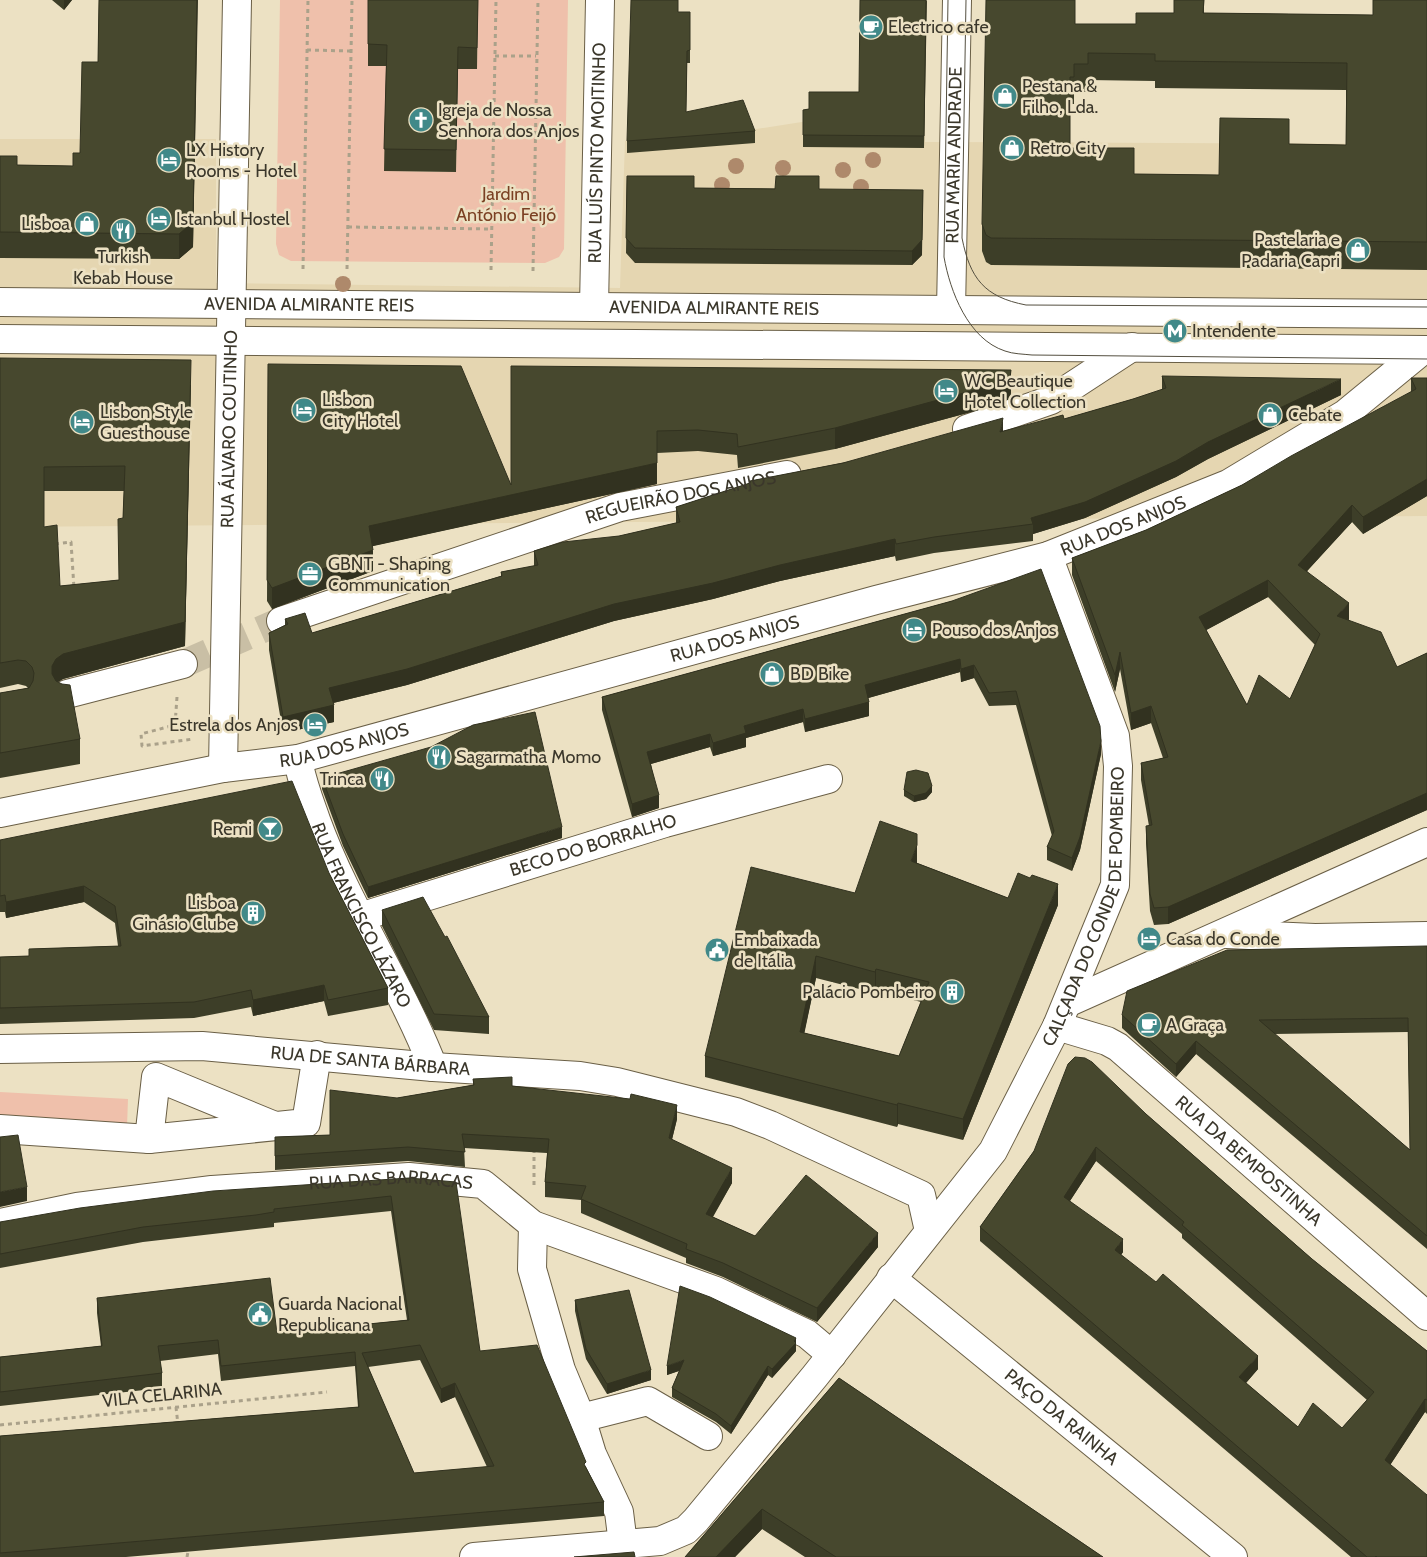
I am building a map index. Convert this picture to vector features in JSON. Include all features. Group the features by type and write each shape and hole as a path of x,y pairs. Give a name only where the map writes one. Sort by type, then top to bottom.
{"street":[{"name":"RUA ÁLVARO COUTINHO","path":"223,768 237,0"},
{"name":"RUA LUÍS PINTO MOITINHO","path":"594,307 600,0"},
{"name":"RUA MARIA ANDRADE","path":"951,346 957,0"},
{"name":"AVENIDA ALMIRANTE REIS","path":"0,302 1427,314"},
{"name":"AVENIDA ALMIRANTE REIS","path":"0,339 1132,348 1426,348"},
{"path":"941,436 987,424 1051,400 1132,348"},
{"name":"RUA DOS ANJOS","path":"0,813 223,768 298,759 876,600 1048,556 1228,484 1345,414 1426,348"},
{"name":"REGUEIRÃO DOS ANJOS","path":"280,622 620,507 814,469"},
{"name":"CALÇADA DO CONDE DE POMBEIRO","path":"929,1231 993,1151 1062,1014 1114,885 1118,766 1115,736 1109,714 1048,556"},
{"path":"67,694 183,664"},
{"name":"RUA FRANCISCO LÁZARO","path":"298,759 306,794 331,861 416,1024 433,1067"},
{"name":"BECO DO BORRALHO","path":"360,917 665,822 828,779"},
{"path":"1062,1014 1220,934 1427,842"},
{"path":"1220,934 1315,938 1427,936"},
{"name":"RUA DA BEMPOSTINHA","path":"1062,1014 1118,1047 1427,1316"},
{"name":"RUA DE SANTA BÁRBARA","path":"0,1049 202,1046 433,1067 580,1076 617,1082 736,1112 770,1125 920,1195 929,1231"},
{"path":"0,1129 150,1139 306,1123 317,1055"},
{"path":"150,1139 156,1077 275,1126"},
{"name":"RUA DAS BARRACAS","path":"0,1223 77,1207 212,1190 409,1177 483,1184 534,1225 716,1291 807,1334 832,1355"},
{"path":"534,1225 532,1269 561,1370 581,1418 592,1454 619,1512 623,1544"},
{"path":"474,1557 667,1539 686,1530 832,1355 929,1231"},
{"name":"PAÇO DA RAINHA","path":"891,1278 1233,1557"},
{"path":"581,1418 648,1401 708,1436"}],"path":[{"path":"303,269 308,0"},
{"path":"347,269 352,0"},
{"path":"491,270 496,0"},
{"path":"533,271 538,0"},
{"path":"307,50 351,51"},
{"path":"495,56 536,56"},
{"path":"348,227 492,229"},
{"path":"54,544 72,542 74,589"},
{"path":"175,741 142,746 141,734 175,725 177,702"},
{"path":"534,1139 534,1187"},
{"name":"VILA CELARINA","path":"0,1425 327,1392"},
{"path":"176,1407 178,1434"},
{"path":"187,1557 188,1552"}],"shaded area":[{"path":"809,104 925,105 925,142 1427,144 1427,516 0,527 0,139 216,139 216,283 620,288 625,141 750,130 808,121"}],"green space":[{"name":"Jardim António Feijó","path":"280,0 369,0 387,66 385,171 456,172 458,69 477,69 478,0 568,0 564,249 559,257 545,263 291,261 279,255 276,244"},
{"path":"0,1092 128,1099 127,1127 0,1120"}],"building":[{"path":"99,0 197,0 193,222 179,234 0,232 0,156 17,156 17,165 73,166 73,153 80,153 82,62 98,62"},
{"name":"Igreja de Nossa Senhora dos Anjos","path":"368,0 478,0 477,48 458,47 456,150 384,149 387,45 368,44"},
{"path":"631,0 678,0 678,12 690,12 690,50 687,51 686,112 743,100 755,131 627,141"},
{"path":"860,0 926,0 924,136 803,135 803,110 809,109 809,92 859,92"},
{"path":"986,0 1075,0 1075,24 1136,24 1136,13 1174,13 1174,0 1204,0 1203,13 1373,15 1373,0 1427,0 1427,242 991,238 986,235 982,224","holes":["1088,53 1155,54 1155,61 1347,63 1346,145 1289,144 1289,119 1220,118 1219,175 1134,174 1134,148 1070,148 1070,77 1074,77 1074,64 1088,64"]},
{"path":"627,176 694,176 694,188 775,189 776,176 819,176 819,189 923,190 922,240 912,251 635,248 626,238"},
{"path":"0,358 191,360 185,622 63,654 56,659 52,666 52,674 56,681 70,685 80,739 0,753 0,693 29,688 33,681 34,673 32,667 26,661 18,660 0,663","holes":["125,466 123,518 118,519 119,580 60,586 57,525 44,527 44,467"]},
{"path":"268,364 461,366 511,485 511,366 1011,370 1010,378 982,388 835,428 738,447 737,434 698,430 657,431 657,463 369,526 373,550 272,588 267,580"},
{"path":"1162,376 1341,379 1208,442 1176,461 1085,502 1031,518 1033,524 896,544 895,539 780,565 713,583 614,604 407,669 329,688 334,705 283,717 269,633 288,624 285,619 305,613 312,633 502,576 501,572 538,565 534,551 563,542 619,536 680,522 676,507 750,483 750,481 843,463 1003,418 1000,432 1063,415 1064,419 1166,388"},
{"path":"1411,378 1427,378 1427,479 1363,517 1352,505 1298,565 1349,603 1337,616 1381,632 1397,667 1427,653 1427,793 1168,907 1154,908 1150,894 1146,826 1152,825 1141,763 1168,757 1151,706 1131,713 1120,652 1115,675 1072,558 1146,530 1242,485 1291,456 1416,389","holes":["1268,580 1320,634 1290,699 1259,675 1247,705 1199,617"]},
{"path":"1041,569 1100,726 1101,741 1080,837 1072,858 1047,847 1054,831 1016,691 989,693 974,665 961,669 960,659 865,685 869,702 805,719 803,709 744,726 746,733 713,743 710,734 647,752 659,795 632,804 602,697 952,601"},
{"path":"535,712 562,827 368,887 343,834 322,778 431,747 473,725"},
{"path":"916,770 928,773 932,786 926,793 914,796 904,790 907,772"},
{"path":"292,781 329,873 388,988 328,1000 324,985 253,1000 251,990 194,1002 0,1008 0,957 29,956 29,949 121,946 115,906 84,886 6,902 5,895 0,896 0,840"},
{"name":"Palácio Pombeiro","path":"880,821 917,834 917,845 911,861 1008,898 1018,873 1030,878 1032,875 1058,884 963,1119 898,1103 897,1105 705,1056 751,867 855,893","holes":["816,956 875,972 876,969 929,982 899,1056 800,1032"]},
{"path":"423,897 445,937 447,936 489,1017 434,1014 382,910"},
{"path":"1427,946 1427,1236 1196,1041 1176,1064 1122,1015 1127,991 1227,950","holes":["1408,1018 1410,1150 1259,1020"]},
{"path":"1075,1057 1085,1058 1092,1062 1146,1114 1312,1259 1427,1351 1427,1400 1425,1399 1385,1460 1427,1495 1427,1557 1367,1557 980,1227 1034,1151 1068,1064","holes":["1096,1147 1184,1222 1182,1225 1374,1392 1342,1428 1313,1403 1298,1427 1239,1377 1258,1356 1163,1274 1156,1282 1115,1250 1123,1239 1064,1197"]},
{"path":"512,1077 512,1086 630,1099 631,1094 677,1105 669,1138 732,1168 706,1214 755,1236 806,1175 878,1233 817,1308 723,1263 686,1249 687,1244 581,1199 586,1186 545,1182 549,1139 462,1134 465,1152 408,1147 275,1156 275,1137 330,1135 330,1090 397,1098 474,1085 473,1079"},
{"path":"18,1135 27,1187 0,1192 0,1137"},
{"path":"409,1178 456,1182 480,1351 537,1345 586,1462 584,1464 604,1502 0,1553 0,1436 359,1407 355,1352 221,1366 218,1340 158,1346 162,1373 0,1392 0,1357 102,1346 97,1298 270,1278 277,1333 409,1320 391,1196 274,1209 274,1212 256,1215 143,1227 0,1254 0,1222 80,1208 213,1191","holes":["420,1345 441,1389 455,1383 494,1466 414,1473 362,1353"]},
{"path":"680,1286 710,1297 796,1338 794,1341 796,1343 772,1369 768,1366 731,1426 716,1414 672,1388 684,1360 667,1366"},
{"path":"629,1290 651,1370 607,1384 586,1349 575,1300"},
{"path":"839,1378 1103,1557 836,1557 762,1509 716,1557 685,1557"},
{"path":"634,1552 635,1557 574,1557"}],"tunnel":[{"path":"183,664 281,621"}],"tram line":[{"path":"948,0 944,257 956,299 963,312 971,325 992,345 1008,352 1032,355 1427,359"},
{"path":"966,0 962,238 969,264 981,284 989,291 999,297 1026,305 1427,307"}],"place":[{"name":"Electrico cafe","path":"871,27"},
{"name":"Pestana & Filho, Lda.","path":"1005,96"},
{"name":"Igreja de Nossa Senhora dos Anjos","path":"421,120"},
{"name":"Retro City","path":"1012,148"},
{"name":"LX History Rooms - Hotel","path":"169,160"},
{"name":"Istanbul Hostel","path":"159,219"},
{"name":"Lisboa","path":"87,224"},
{"name":"Turkish Kebab House","path":"123,231"},
{"name":"Pastelaria e Padaria Capri","path":"1358,250"},
{"name":"Intendente","path":"1175,331"},
{"name":"WC Beautique Hotel Collection","path":"946,391"},
{"name":"Lisbon City Hotel","path":"304,410"},
{"name":"Cebate","path":"1270,415"},
{"name":"Lisbon Style Guesthouse","path":"82,422"},
{"name":"GBNT - Shaping Communication","path":"310,574"},
{"name":"Pouso dos Anjos","path":"914,630"},
{"name":"BD Bike","path":"772,674"},
{"name":"Estrela dos Anjos","path":"315,725"},
{"name":"Sagarmatha Momo","path":"439,757"},
{"name":"Trinca","path":"382,779"},
{"name":"Remi","path":"270,829"},
{"name":"Lisboa Ginásio Clube","path":"253,913"},
{"name":"Casa do Conde","path":"1149,939"},
{"name":"Embaixada de Itália","path":"717,950"},
{"name":"Palácio Pombeiro","path":"952,992"},
{"name":"A Graça","path":"1149,1025"},
{"name":"Guarda Nacional Republicana","path":"260,1314"}]}
